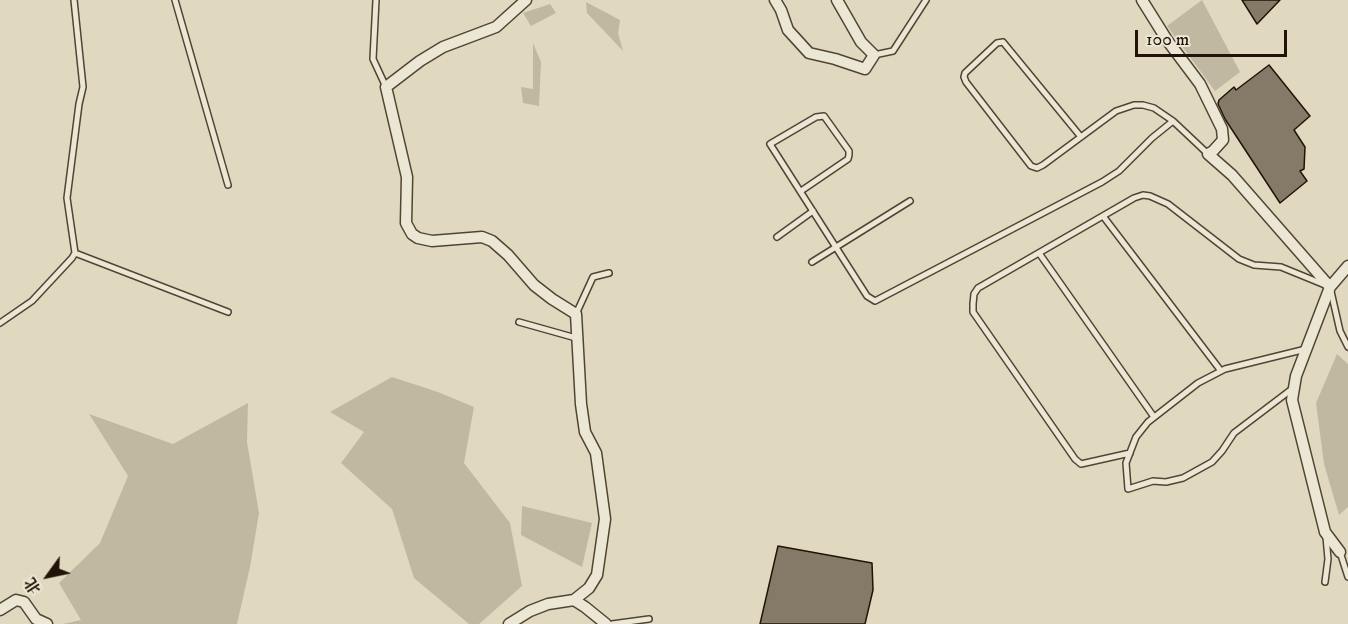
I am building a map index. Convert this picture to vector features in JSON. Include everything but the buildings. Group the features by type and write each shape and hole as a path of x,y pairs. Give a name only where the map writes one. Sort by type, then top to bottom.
{"street":[{"path":"509,624 530,611 548,604 574,600 589,588 597,575 605,519 596,453 585,432 576,338 576,314 534,285 508,255 492,241 482,237 432,241 412,234 406,223 407,177 386,87 443,47 496,27 526,0"},
{"path":"775,0 788,30 809,53 865,69 874,55 861,42 837,0"},
{"path":"1142,0 1167,40 1200,84 1222,129 1223,140 1208,154 1232,175 1330,287"},
{"path":"1340,552 1325,532 1292,400 1296,376 1330,287 1348,267"},
{"path":"0,610 16,600 24,602 36,619 47,624"},
{"path":"574,600 606,624"}],"lane":[{"path":"0,323 32,301 75,253 67,198 83,87 74,0"},
{"path":"174,0 228,185"},
{"path":"376,0 373,59 386,87"},
{"path":"874,55 893,51 926,0"},
{"path":"1081,137 1003,42 997,43 965,73 966,82 1031,166 1037,168 1043,165 1081,137 1116,111 1134,105 1154,108 1173,121 1208,154"},
{"path":"801,191 848,159 849,155 824,116 816,117 770,144 867,296 875,301 1102,182 1119,171 1173,121"},
{"path":"1130,453 1081,464 1075,459 974,312 974,294 978,288 1134,198 1143,195 1150,196 1168,204 1239,259 1254,265 1281,267 1330,287 1340,331 1348,347"},
{"path":"812,262 910,201"},
{"path":"777,237 813,211"},
{"path":"1103,216 1221,371"},
{"path":"75,253 228,312"},
{"path":"1039,253 1154,417"},
{"path":"576,314 593,277 609,273"},
{"path":"519,322 576,338"},
{"path":"1294,388 1234,433 1222,452 1212,462 1183,478 1166,482 1153,481 1128,489 1126,463 1136,437 1154,417 1198,384 1221,371 1271,356 1306,349"},
{"path":"1325,532 1328,559 1325,582"},
{"path":"1340,552 1348,577"},
{"path":"612,624 649,618"}],"shaded area":[{"path":"1202,0 1240,72 1215,91 1167,26"},
{"path":"586,2 620,20 618,33 623,51 587,13"},
{"path":"550,4 556,13 531,26 523,13"},
{"path":"533,43 541,62 539,106 523,103 521,87 533,89"},
{"path":"1337,354 1348,364 1348,507 1339,515 1324,464 1316,403"},
{"path":"392,377 474,407 464,463 510,523 522,586 479,624 469,624 414,578 392,509 341,463 364,432 330,412"},
{"path":"248,403 247,442 259,513 237,624 63,624 81,620 59,583 100,543 128,476 89,414 173,444"},
{"path":"522,506 592,523 582,567 521,535"}]}
